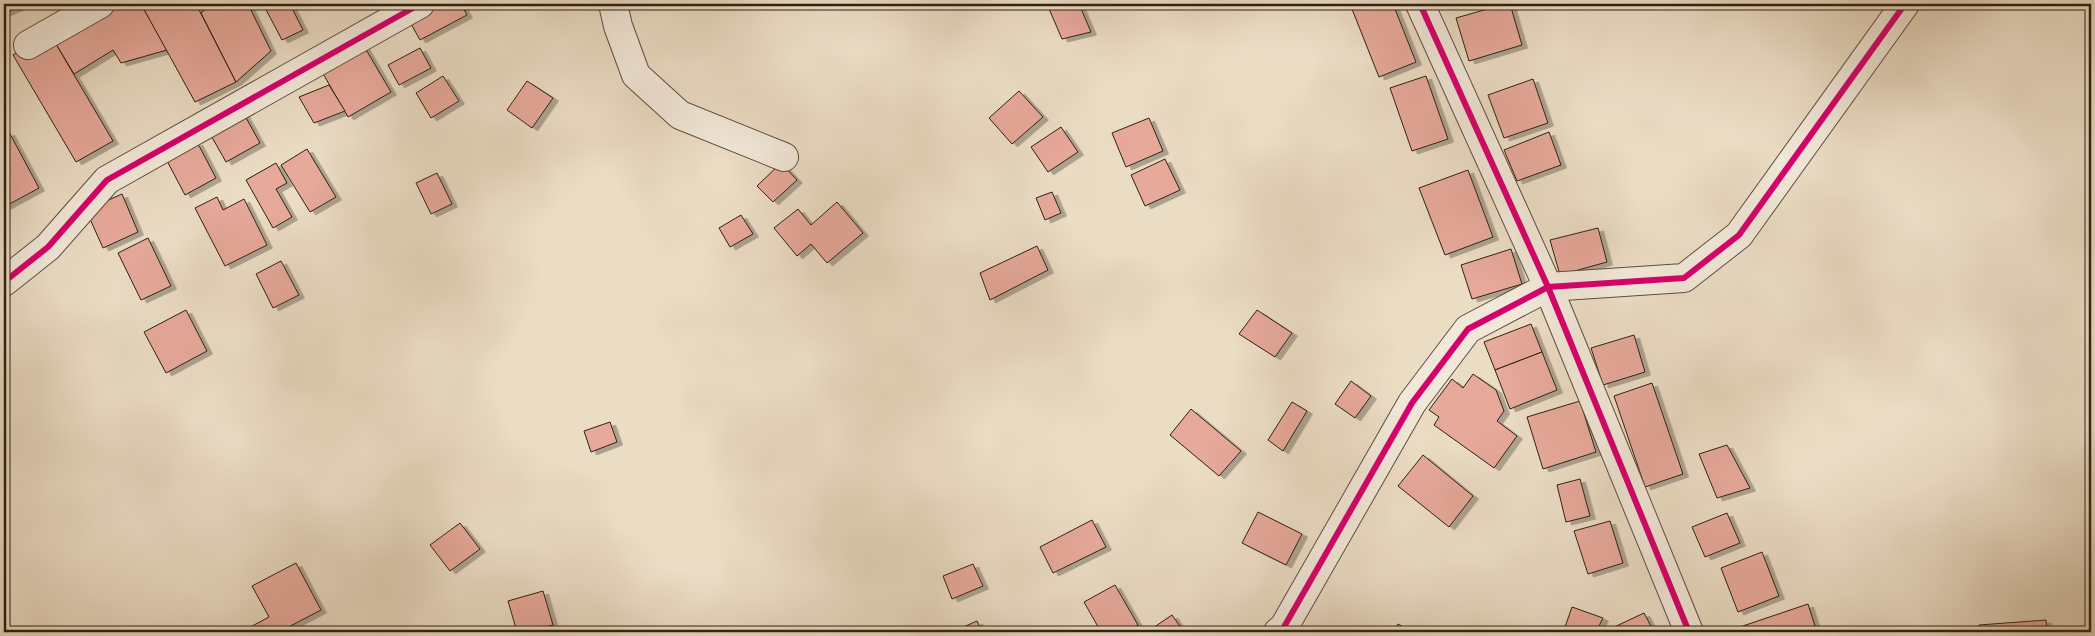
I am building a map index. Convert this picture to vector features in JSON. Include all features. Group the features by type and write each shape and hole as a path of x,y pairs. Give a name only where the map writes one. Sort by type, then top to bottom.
{"street":[{"path":"28,46 100,4"},
{"path":"4,282 48,247 108,180 420,4"},
{"path":"613,4 618,26 636,75 680,115 784,157"},
{"path":"1420,4 1548,287 1688,632"},
{"path":"1278,632 1284,627 1412,403 1468,329 1548,287 1684,278 1739,235 1905,4"}],"building":[{"path":"4,4 20,4 21,6 4,13"},
{"path":"109,4 141,4 167,50 121,63 113,50 74,74 50,34"},
{"path":"141,4 196,4 236,82 195,102"},
{"path":"212,4 248,4 271,51 236,82 201,13"},
{"path":"263,4 290,4 303,30 282,40"},
{"path":"428,4 461,4 467,15 420,40 406,15"},
{"path":"1047,4 1079,4 1091,32 1062,39"},
{"path":"1350,4 1393,4 1416,62 1379,77"},
{"path":"1510,4 1522,45 1469,61 1456,18"},
{"path":"50,34 113,141 76,162 13,55"},
{"path":"361,41 391,92 348,117 318,65"},
{"path":"420,48 431,68 399,85 388,65"},
{"path":"443,76 459,101 431,118 416,93"},
{"path":"1426,76 1448,139 1412,151 1390,88"},
{"path":"1533,79 1548,123 1504,138 1488,95"},
{"path":"527,81 553,98 532,128 507,110"},
{"path":"329,85 345,111 314,123 299,97"},
{"path":"1019,91 1043,117 1012,144 989,118"},
{"path":"244,114 260,143 226,162 209,132"},
{"path":"1149,118 1163,151 1126,167 1112,133"},
{"path":"1061,127 1078,152 1048,172 1031,147"},
{"path":"9,132 39,188 4,207 4,135"},
{"path":"1549,132 1561,165 1517,181 1504,150"},
{"path":"197,142 216,178 185,195 166,159"},
{"path":"307,149 336,197 310,212 281,165"},
{"path":"1165,159 1180,190 1145,206 1131,175"},
{"path":"276,163 287,183 276,189 292,217 273,228 246,180"},
{"path":"781,163 797,180 773,202 757,186"},
{"path":"1468,170 1493,237 1445,255 1419,188"},
{"path":"437,173 452,204 431,214 416,183"},
{"path":"1052,192 1061,213 1045,220 1036,198"},
{"path":"122,194 138,232 103,248 86,210"},
{"path":"217,197 223,210 244,199 267,245 225,266 195,208"},
{"path":"837,202 863,233 827,263 811,244 797,256 774,228 798,209 811,225"},
{"path":"741,215 753,234 730,247 719,228"},
{"path":"1598,228 1607,262 1560,275 1550,240"},
{"path":"148,238 171,286 141,300 118,253"},
{"path":"1037,246 1048,270 990,300 980,273"},
{"path":"1511,249 1522,284 1472,299 1461,265"},
{"path":"281,261 299,295 273,308 256,274"},
{"path":"186,310 207,351 166,373 144,332"},
{"path":"1257,310 1292,333 1275,357 1239,334"},
{"path":"1531,324 1542,352 1495,370 1484,342"},
{"path":"1634,335 1645,372 1603,385 1591,348"},
{"path":"1542,352 1557,390 1510,409 1495,370"},
{"path":"1473,374 1496,390 1504,411 1497,421 1517,436 1494,468 1434,425 1439,417 1429,410 1452,379 1463,388"},
{"path":"1351,381 1371,396 1355,418 1335,404"},
{"path":"1652,383 1683,474 1645,487 1614,396"},
{"path":"1580,401 1596,452 1543,469 1527,417"},
{"path":"1292,402 1307,411 1283,451 1268,440"},
{"path":"1191,409 1241,451 1219,476 1170,435"},
{"path":"610,422 617,442 591,452 584,431"},
{"path":"1727,445 1750,488 1717,498 1699,454"},
{"path":"1423,455 1473,496 1449,527 1398,486"},
{"path":"1580,479 1590,516 1566,522 1557,485"},
{"path":"1258,512 1302,534 1286,565 1242,543"},
{"path":"1727,513 1740,543 1705,557 1692,527"},
{"path":"1092,520 1106,547 1053,573 1040,547"},
{"path":"1610,521 1623,563 1588,574 1574,531"},
{"path":"460,523 480,549 450,571 430,545"},
{"path":"1762,552 1779,596 1738,612 1721,568"},
{"path":"296,563 321,610 279,632 241,632 269,617 252,586"},
{"path":"973,564 983,586 952,599 943,576"},
{"path":"1115,585 1138,625 1125,632 1101,632 1084,602"},
{"path":"543,591 553,625 526,632 517,632 508,601"},
{"path":"1808,604 1817,632 1732,632 1731,630"},
{"path":"1572,607 1603,618 1596,632 1575,632 1565,627"},
{"path":"1644,613 1654,632 1612,632 1610,629"},
{"path":"1172,615 1184,632 1147,632"},
{"path":"2046,620 2047,632 1979,632 1979,625"},
{"path":"977,621 982,632 954,631"},
{"path":"1398,624 1413,632 1393,632"}],"cycle path":[{"path":"4,282 48,247 107,180 420,4"},
{"path":"1420,4 1548,287 1689,632"},
{"path":"1278,632 1284,627 1412,403 1468,329 1548,287 1684,278 1739,235 1905,4"}]}
